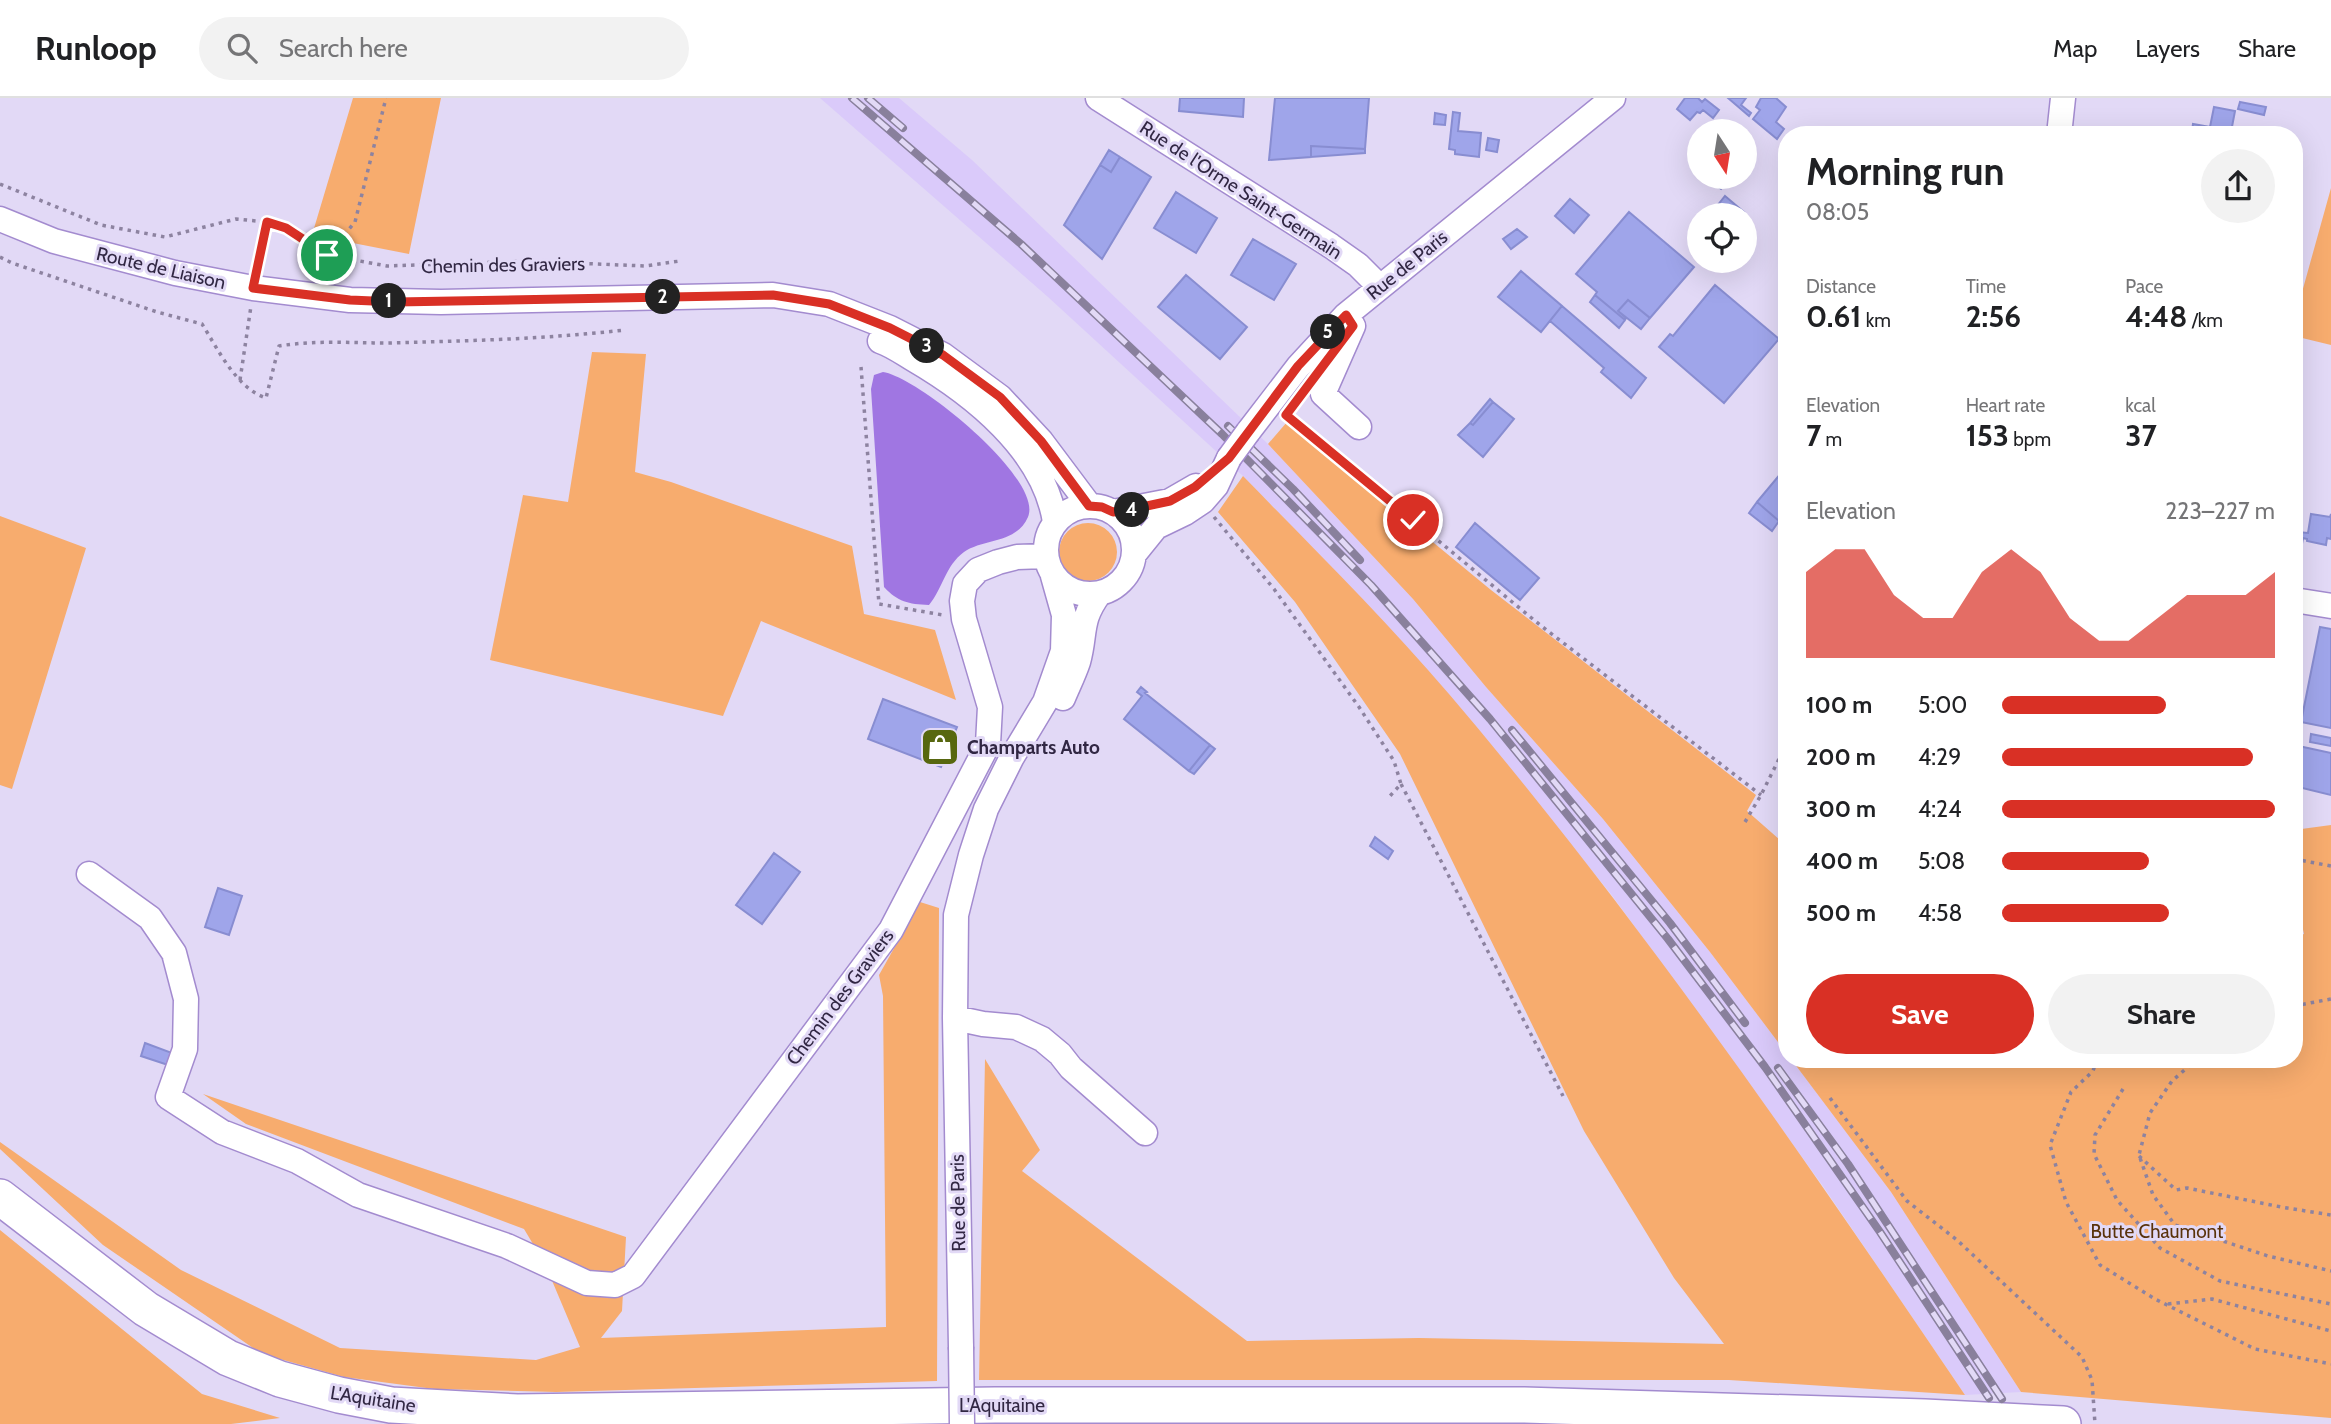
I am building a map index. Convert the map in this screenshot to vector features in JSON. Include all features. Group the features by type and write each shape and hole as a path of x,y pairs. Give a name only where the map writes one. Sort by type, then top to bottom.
{"highway":[{"name":"L'Aquitaine","path":"0,1197 146,1308 228,1358 280,1379 339,1395 391,1405 517,1412 995,1405 1524,1405 1925,1417 2063,1424"},
{"path":"461,1424 479,1423 517,1412"}],"street":[{"name":"Rue de l'Orme Saint-Germain","path":"1098,98 1331,246 1358,265 1380,287"},
{"name":"Rue de Paris","path":"1135,553 1156,527 1185,513 1216,486 1229,458 1298,366 1346,315 1613,98"},
{"path":"2060,126 2063,98"},
{"name":"Route de Liaison","path":"0,219 42,237 99,255 175,273 253,288 350,300 396,302 773,295 829,304 890,328 943,355 1000,397 1041,441 1089,506"},
{"name":"Route de Liaison","path":"704,296 775,306 827,320 886,343 936,373 985,411 1023,451 1046,489 1052,503 1055,522"},
{"path":"1346,315 1353,326 1323,394 1359,427"},
{"name":"Rue de Paris","path":"1113,512 1170,501 1195,487 1229,458"},
{"path":"1089,506 1102,507 1113,512 1125,522 1133,537 1133,563 1122,581 1112,590 1098,594 1073,592 1062,586 1049,566 1047,538 1055,522 1070,510 1089,506"},
{"name":"Chemin des Graviers","path":"89,874 150,918 174,953 186,999 185,1049 168,1097 222,1132 298,1161 358,1195 507,1246 586,1283 615,1285 633,1276 891,930 988,744 990,707 964,619 962,601 965,584 978,570 1017,557 1049,566"},
{"name":"Rue de Paris","path":"962,1424 955,1018 956,915 986,809 1012,757 1045,702 1063,651 1064,615 1049,566"},
{"name":"Rue de Paris","path":"955,981 984,861 1003,811 1058,712 1078,661 1083,622 1098,594"},
{"path":"955,1018 1016,1027 1042,1039 1145,1133"}],"path":[{"path":"327,255 355,222 386,98"},
{"name":"Chemin des Graviers","path":"0,184 101,225 165,237 236,219 267,222 286,228 327,255 387,266 526,261 645,266 680,261"},
{"path":"240,380 253,288 267,222"},
{"path":"0,257 144,307 202,324 251,394 266,398 279,346 304,342 385,343 561,337 625,330"},
{"path":"861,367 879,604 964,619"},
{"path":"1286,415 1540,625 1761,795"},
{"path":"1210,513 1274,589 1359,707 1394,761 1401,784 1563,1096"},
{"path":"1745,822 1778,761"},
{"path":"1390,796 1401,784"},
{"path":"2303,861 2331,866"},
{"path":"2303,1004 2331,999"},
{"path":"2094,1068 2071,1092 2050,1145 2066,1202 2100,1265 2166,1304 2255,1349 2331,1364"},
{"path":"2187,1068 2172,1081 2150,1113 2139,1155 2153,1195 2175,1225 2268,1256 2331,1271"},
{"path":"2123,1089 2095,1135 2094,1154 2117,1200 2160,1248 2220,1281 2331,1304"},
{"path":"1830,1098 1908,1201 1957,1240 2082,1357 2092,1380 2095,1424"},
{"path":"2139,1155 2176,1190 2187,1188 2331,1214"},
{"path":"2166,1304 2212,1299 2331,1331"}],"shaded area":[{"path":"820,98 899,98 972,160 1268,444 1413,599 1486,687 1603,819 1710,952 1778,1042 1778,1068 1798,1068 1891,1192 2021,1392 1965,1395 1823,1186 1611,894 1448,694 1345,581 1243,476 1048,297"},
{"path":"883,372 923,391 975,432 1017,479 1028,500 1028,517 1023,526 1008,536 964,552 948,570 929,605 904,601 884,587 871,389 874,375"}],"green space":[{"path":"353,98 441,98 409,254 312,235"},
{"path":"2331,188 2331,345 2303,338 2303,289"},
{"path":"592,352 646,354 635,472 671,482 852,546 864,614 935,630 956,700 761,621 723,716 490,660 523,495 568,502"},
{"path":"1287,422 1491,590 1756,795 1747,811 1778,838 1778,1042 1603,819 1486,687 1413,599 1268,444"},
{"path":"1243,476 1348,584 1449,694 1586,863 1780,1126 1965,1395 1729,1380 979,1380 985,1059 1040,1150 1022,1171 1247,1341 1419,1338 1724,1344 1674,1278 1584,1131 1400,754 1295,602 1218,512"},
{"path":"0,516 86,548 12,789 0,785"},
{"path":"1082,523 1094,523 1109,531 1117,546 1117,558 1109,573 1094,581 1082,581 1067,573 1059,558 1059,546 1067,531"},
{"name":"Butte Chaumont","path":"2331,825 2331,1418 2021,1392 1891,1192 1798,1068 2303,1068 2303,829"},
{"path":"920,902 939,908 937,1381 556,1392 434,1389 344,1377 262,1354 103,1245 0,1149 0,1142 181,1270 340,1348 536,1360 580,1347 545,1264 524,1229 246,1124 203,1094 626,1237 622,1311 601,1338 886,1327 883,996 879,975"},
{"path":"0,1230 202,1394 280,1418 231,1424 0,1424"}],"building":[{"path":"1180,98 1244,98 1243,117 1179,111"},
{"path":"1275,98 1369,98 1365,149 1311,146 1311,157 1269,160"},
{"path":"1685,98 1698,98 1702,102 1705,99 1719,110 1713,118 1703,110 1689,119 1677,109"},
{"path":"1728,98 1746,98 1741,105 1751,113 1749,116"},
{"path":"1761,98 1776,98 1786,107 1776,122 1781,126 1778,126 1777,139 1757,122 1757,119 1753,119 1760,110 1756,107"},
{"path":"2240,102 2266,107 2264,115 2238,109"},
{"path":"2214,107 2235,111 2232,126 2210,126"},
{"path":"1453,112 1460,113 1458,131 1481,133 1479,157 1455,154 1455,150 1449,149"},
{"path":"1435,113 1446,115 1445,125 1434,124"},
{"path":"1488,138 1499,140 1497,152 1486,150"},
{"path":"1311,146 1365,149 1365,153 1311,157"},
{"path":"1109,150 1120,157 1111,172 1100,165"},
{"path":"1120,157 1151,177 1102,259 1064,225 1100,165 1111,172"},
{"path":"1176,192 1217,218 1196,253 1154,228"},
{"path":"1725,196 1733,203 1719,203"},
{"path":"1570,199 1589,215 1574,233 1555,216"},
{"path":"1629,212 1687,261 1689,273 1650,318 1628,300 1618,311 1625,320 1595,295 1597,292 1576,274"},
{"path":"1517,229 1527,237 1511,249 1503,239"},
{"path":"1253,239 1296,264 1274,300 1231,275"},
{"path":"1521,271 1562,306 1541,332 1498,297"},
{"path":"1186,275 1247,327 1220,359 1158,307"},
{"path":"1715,285 1778,340 1724,403 1659,347 1670,334 1673,336"},
{"path":"1595,295 1625,320 1619,328 1590,302"},
{"path":"1628,300 1650,318 1641,329 1618,311"},
{"path":"1562,306 1646,378 1631,398 1601,372 1604,368 1550,321"},
{"path":"1490,399 1493,402 1473,425 1470,423"},
{"path":"1493,402 1514,419 1483,457 1458,435 1470,423 1473,425"},
{"path":"1778,477 1778,520 1757,502"},
{"path":"1757,502 1778,522 1772,531 1749,513"},
{"path":"2311,514 2330,517 2331,514 2331,539 2327,538 2326,545 2307,541 2303,538 2303,532 2308,533"},
{"path":"1475,523 1539,578 1520,600 1456,547"},
{"path":"2320,627 2331,629 2331,728 2303,722"},
{"path":"1141,687 1210,745 1189,771 1124,719 1142,696 1137,692"},
{"path":"883,699 957,727 941,767 868,739"},
{"path":"2311,734 2331,738 2331,746 2310,742"},
{"path":"1210,745 1215,749 1194,774 1189,771"},
{"path":"2303,747 2331,753 2331,795 2303,788"},
{"path":"1375,837 1393,851 1388,859 1370,846"},
{"path":"774,853 800,872 762,924 736,905"},
{"path":"218,888 242,896 229,935 205,927"},
{"path":"145,1043 172,1053 168,1065 141,1056"}],"railway":[{"path":"852,98 1021,244 1222,434 1371,585 1490,719 1668,939 1765,1067 1880,1232 1989,1398"},
{"path":"868,98 903,128"},
{"path":"1228,426 1360,560"},
{"path":"1512,730 1670,923 1745,1023"},
{"path":"1778,1068 1848,1164 2002,1399"}],"place":[{"name":"Champarts Auto","path":"940,747"}],"route":[{"path":"327,255 286,228 267,222 253,288 350,300 396,302 773,295 829,304 890,328 943,355 1000,397 1041,441 1089,506 1102,507 1113,512 1170,501 1195,487 1229,458 1298,366 1346,315 1353,326 1286,415 1413,520"}]}
